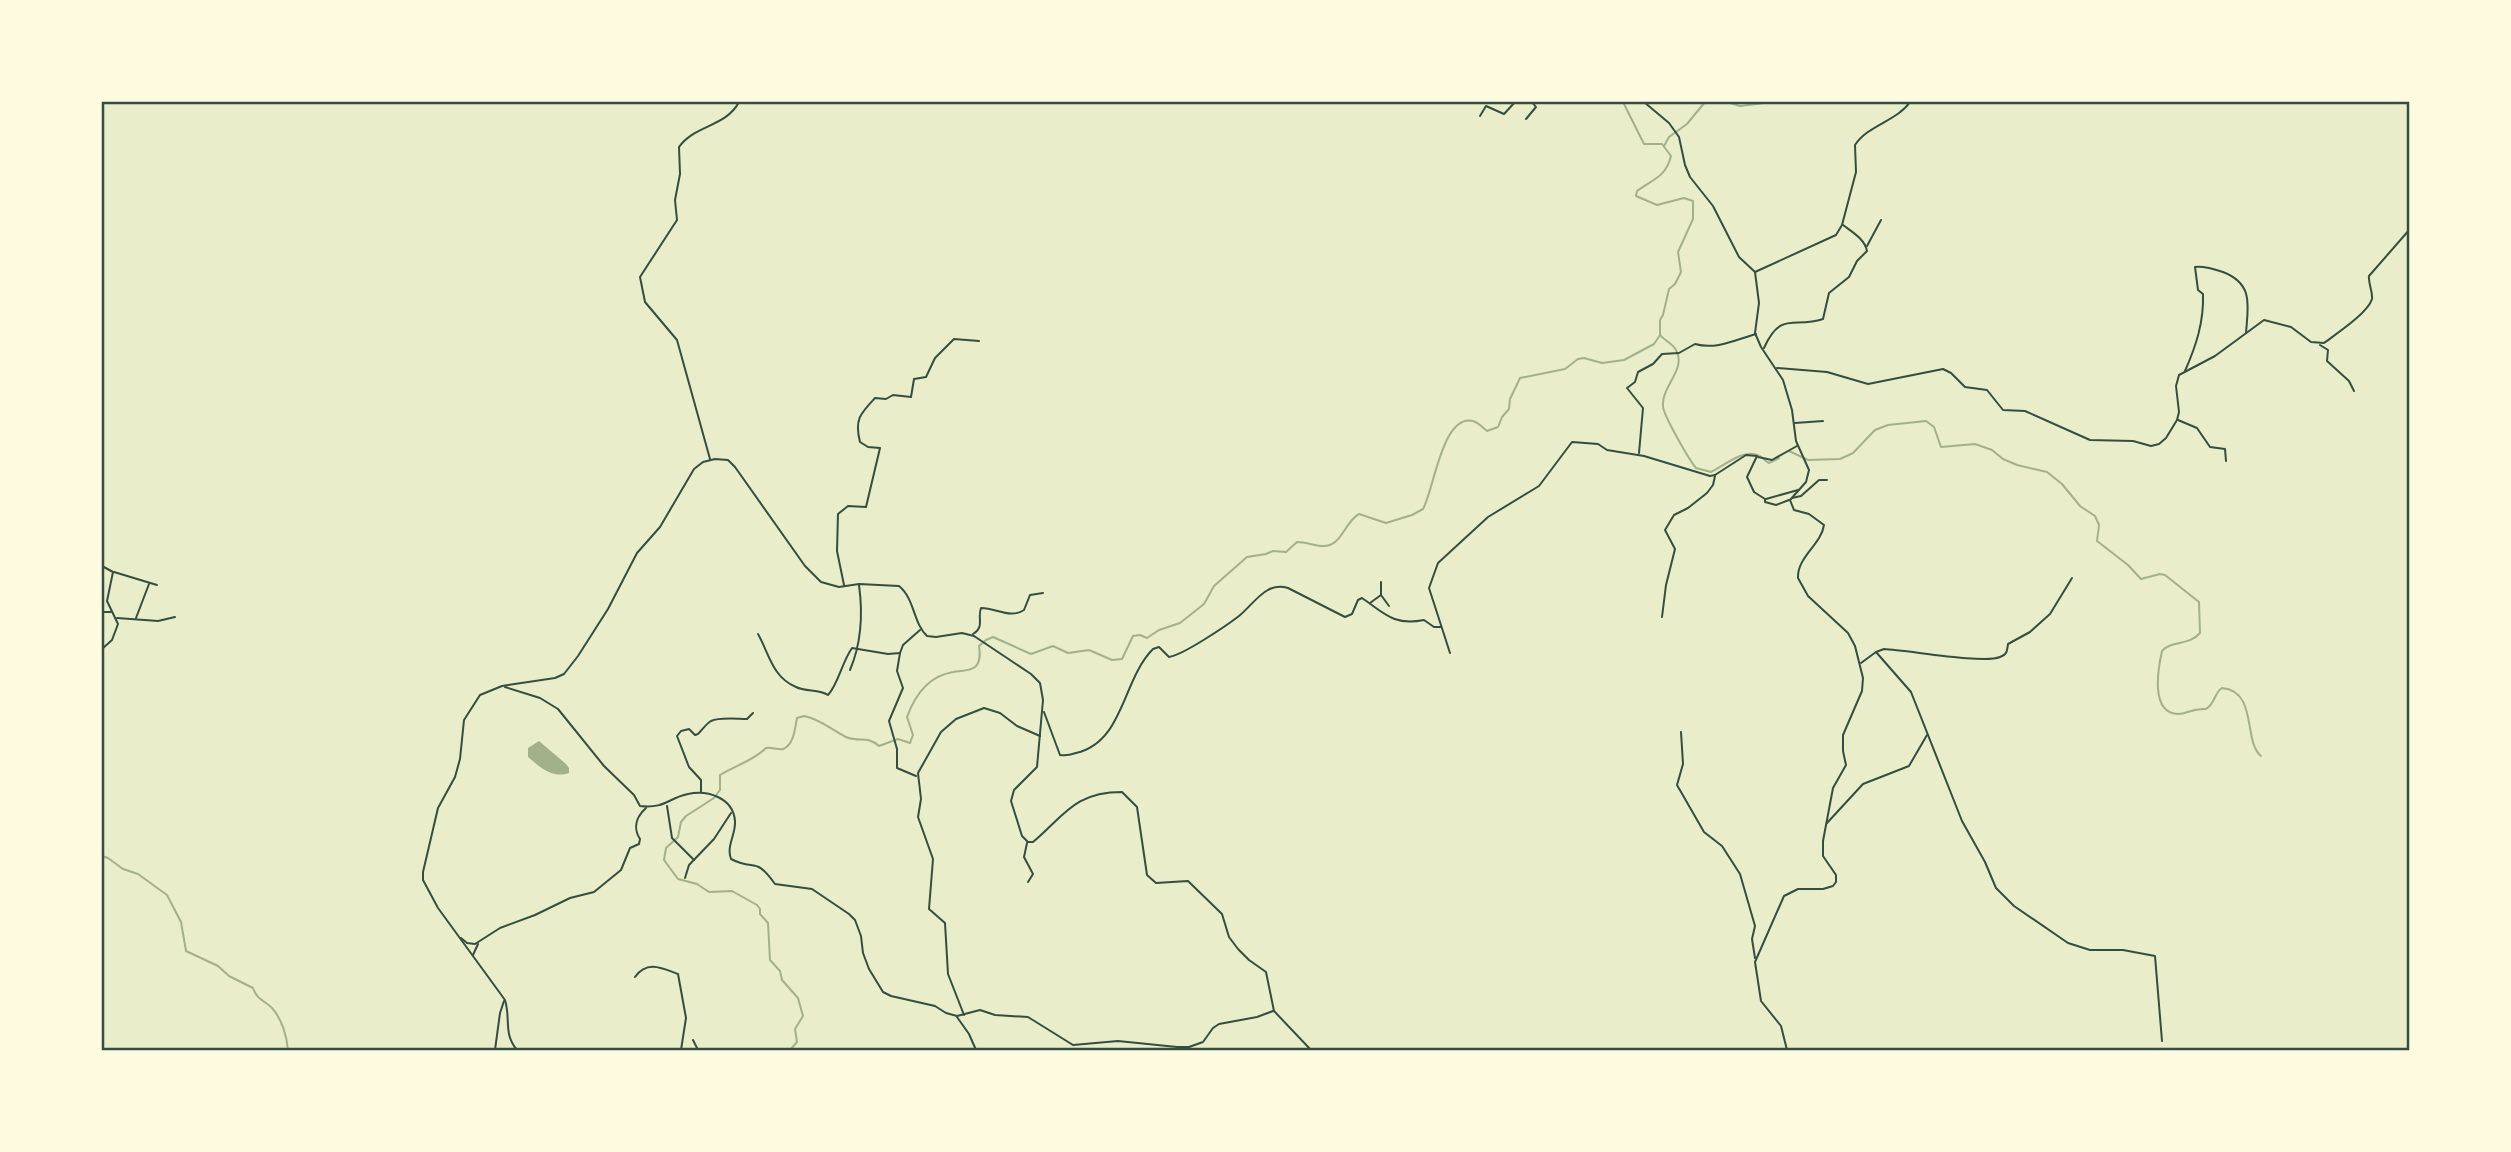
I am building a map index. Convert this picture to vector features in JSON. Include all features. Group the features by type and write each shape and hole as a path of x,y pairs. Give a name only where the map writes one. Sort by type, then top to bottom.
{"street":[{"path":"710,460 677,340 645,302 639,277 677,220 675,200 680,174 679,147 691,135 727,118 739,102"},
{"path":"1480,116 1485,106 1493,106 1504,114 1515,102"},
{"path":"1526,120 1536,107 1532,102"},
{"path":"1644,102 1675,130 1688,172 1713,206 1739,257 1755,271 1759,303 1756,334 1776,368 1787,394 1798,446 1809,470 1806,482 1791,499"},
{"path":"1755,271 1835,237 1842,225 1856,172 1855,145 1864,135 1905,109 1910,102"},
{"path":"1763,350 1771,331 1776,327 1823,319 1830,292 1849,277 1857,261 1867,251 1866,247 1881,220"},
{"path":"1842,225 1858,236 1866,247"},
{"path":"2319,344 2337,334 2369,303 2372,297 2369,276 2410,229"},
{"path":"2185,372 2197,343 2203,311 2203,294 2198,290 2196,267 2220,271 2245,287 2248,296 2246,334"},
{"path":"1776,368 1827,372 1868,384 1943,369 1965,387 1987,390 2003,410 2025,411 2090,440 2130,441 2151,446 2166,438 2177,420 2179,375 2264,320 2291,327 2311,342 2328,350 2327,361 2348,381 2354,391"},
{"path":"1639,454 1643,409 1627,389 1635,382 1638,372 1653,364 1662,354 1679,353 1695,344 1706,347 1721,345 1756,334"},
{"path":"844,586 837,551 838,514 848,506 867,506 880,448 868,447 860,442 860,413 875,398 911,397 914,379 926,377 935,358 954,339 979,341"},
{"path":"2177,420 2197,428 2210,447 2225,449 2226,461"},
{"path":"1794,423 1823,421"},
{"path":"1450,653 1429,588 1438,563 1489,517 1539,486 1571,442 1598,444 1607,450 1639,454 1715,475"},
{"path":"1662,617 1675,549 1665,533 1673,516 1707,494 1715,475 1741,457 1748,454 1772,460 1798,446"},
{"path":"1757,456 1747,477 1754,492 1765,499 1765,502 1776,505 1801,496 1819,480 1827,480"},
{"path":"517,1051 509,1040 505,1000 438,908 423,880 438,808 455,777 460,759 464,720 480,695 502,686 555,678 570,668 608,609 637,553 660,527 694,469 710,460 724,459 734,466 810,572 828,586 895,585 901,588 917,615 921,630 930,637 972,635 1031,674 1040,683 1043,690 1043,708 1037,767 1014,790 1011,801 1022,836 1028,842"},
{"path":"1765,499 1800,489"},
{"path":"1756,959 1781,899 1798,889 1823,889 1836,882 1836,875 1822,852 1823,836 1833,788 1846,765 1843,735 1864,685 1855,646 1848,633 1808,596 1798,578 1801,563 1824,527 1823,523 1809,514 1794,510 1791,499"},
{"path":"102,566 157,585"},
{"path":"102,649 114,636 118,624 107,603 113,572"},
{"path":"1860,664 1884,649 1961,657 2002,657 2006,654 2008,644 2030,632 2050,614 2072,578"},
{"path":"1381,582 1381,594 1389,606"},
{"path":"135,620 149,583"},
{"path":"850,670 858,652 862,614 859,584"},
{"path":"1043,708 1059,755 1088,751 1110,731 1136,674 1155,648 1159,648 1168,657 1180,654 1238,617 1263,593 1282,586 1345,617 1352,614 1359,599 1398,621 1411,624 1424,621 1434,627 1443,626"},
{"path":"972,635 980,626 981,608 1018,614 1024,610 1030,595 1043,593"},
{"path":"1369,604 1381,594"},
{"path":"102,612 112,612"},
{"path":"116,618 158,621 176,617"},
{"path":"918,776 897,768 897,749 889,725 903,688 897,671 900,653 903,645 921,630"},
{"path":"758,634 772,666 787,682 794,687 828,695 852,649 900,653"},
{"path":"1876,652 1907,685 1962,821 1985,862 1992,884 2001,894 2033,919 2076,946 2090,950 2123,950 2155,956 2162,1041"},
{"path":"502,686 540,698 558,709 640,806 666,804 686,794 701,793 722,798 735,821 728,852 731,859 739,863 757,864 775,884 812,889 855,920 869,969 883,992 891,996 935,1006 957,1016 980,1010 995,1015 1028,1017 1073,1045 1118,1041 1189,1047 1203,1042 1219,1024 1250,1019 1274,1011"},
{"path":"964,1015 950,982 944,923 929,909 933,859 918,817 921,799 918,776 944,728 976,709 992,709 1017,726 1041,736"},
{"path":"701,793 701,780 689,767 677,736 681,731 689,729 698,734 710,721 725,718 732,721 747,719 753,713"},
{"path":"1681,732 1683,765 1677,785 1703,832 1723,846 1740,874 1755,926 1752,939 1761,1001 1781,1026 1787,1051"},
{"path":"1827,823 1863,784 1909,766 1927,734"},
{"path":"1028,842 1033,842 1076,803 1111,792 1122,792 1137,807 1147,875 1156,883 1188,881 1222,914 1229,937 1249,960 1266,972 1274,1011 1311,1051"},
{"path":"666,804 672,838 695,860"},
{"path":"473,955 478,943 500,928 606,885 621,870 631,848 639,844 636,826 640,814 648,807"},
{"path":"685,878 689,865 716,836 732,813"},
{"path":"1028,842 1024,857 1033,874 1028,882"},
{"path":"457,935 467,943 478,943"},
{"path":"635,977 647,967 655,966 678,974 686,1018 681,1051"},
{"path":"495,1051 500,1013 505,1000"},
{"path":"957,1016 970,1034 976,1051"},
{"path":"693,1040 698,1051"}],"shaded area":[{"path":"539,741 566,764 569,773 552,773 528,757 528,748"}],"waterway":[{"path":"790,1050 797,1042 795,1029 803,1016 798,998 782,980 780,971 770,960 768,923 760,914 760,909 732,891 709,892 697,884 678,879 664,860 666,848 678,837 681,822 714,798 720,790 720,775 750,760 766,748 787,747 797,718 804,716 821,722 846,737 871,741 879,746 898,739 910,743 913,735 907,717 919,694 930,682 944,674 975,667 979,660 979,646 993,637 1031,654 1053,646 1068,653 1089,650 1112,660 1122,659 1133,636 1147,638 1159,630 1180,623 1204,604 1214,586 1247,557 1273,551 1286,552 1297,542 1328,546 1338,539 1359,514 1386,523 1423,509 1440,455 1454,429 1462,422 1473,421 1487,431 1498,427 1509,409 1510,399 1520,378 1565,369 1578,359 1602,363 1624,360 1654,344 1660,335 1660,320 1669,289 1681,272 1678,252 1693,219 1693,201 1684,198 1657,205 1636,196 1637,191 1666,169 1671,156 1662,144 1644,144 1623,102"},
{"path":"1664,146 1669,137 1687,124 1705,102"},
{"path":"1727,102 1740,106 1773,102"},
{"path":"1660,335 1675,348 1679,357 1676,371 1663,399 1664,411 1696,468 1711,472 1748,454 1760,456 1769,463 1779,458"},
{"path":"1789,451 1808,460 1840,459 1853,453 1875,430 1888,425 1926,421 1934,427 1941,447 1975,444 1992,450 2017,465 2047,472 2062,484 2080,506 2095,516 2099,525 2097,541 2141,579 2165,575 2199,602 2200,633 2191,640 2171,645 2162,651 2158,689 2163,706 2169,712 2178,714 2206,709 2222,688 2233,691 2241,698 2245,707 2252,740 2261,756"},
{"path":"102,856 123,869 138,874 167,895 181,922 186,951 218,966 229,976 253,988 279,1017 288,1050"}]}
